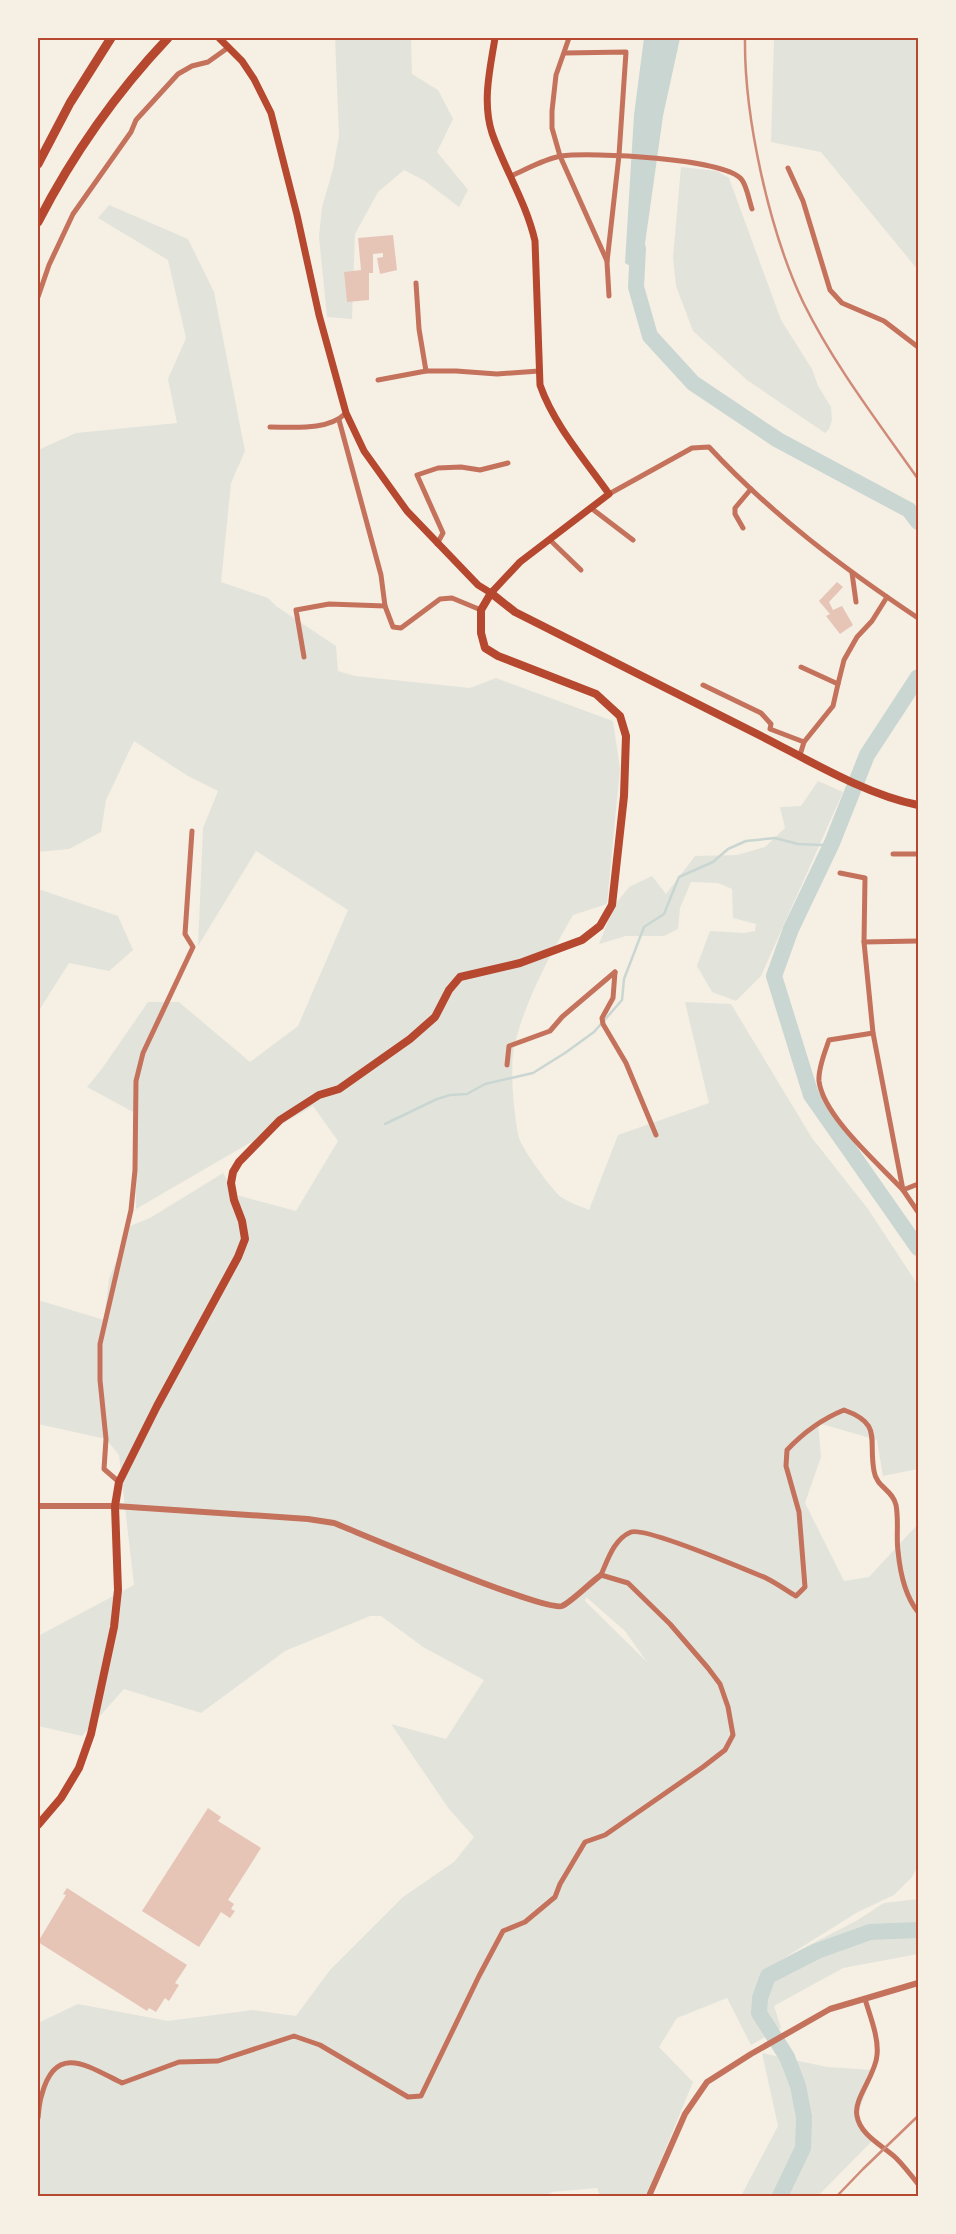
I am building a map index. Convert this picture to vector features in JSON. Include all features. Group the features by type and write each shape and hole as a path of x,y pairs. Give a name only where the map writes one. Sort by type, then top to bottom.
{"highway":[{"path":"38,164 70,103 111,38"},
{"path":"38,222 94,128 135,74 168,38"}],"main road":[{"path":"219,38 242,61 254,79 271,113 297,215 319,315 346,413 364,451 407,511 437,544 478,584 515,612 800,756 871,790 900,801 918,805"},
{"path":"38,1825 61,1798 74,1776 91,1734 114,1627 118,1590 115,1506 119,1482 157,1406 238,1257 245,1239 242,1221 230,1183 233,1172 239,1162 280,1120 319,1095 339,1089 410,1039 435,1017 449,990 460,977 520,964 582,940 600,926 612,905 624,796 626,736 620,716 596,694 498,656 485,648 480,633 480,610 491,594 520,562 609,494 545,400 540,385 538,372 535,241 530,219 492,132 488,109 488,84 495,38"}],"street":[{"path":"570,38 556,75 552,128 560,156 607,262"},
{"path":"38,297 49,265 73,214 131,132 136,120 178,74 192,66 208,62 229,47"},
{"path":"565,53 626,52 623,155 607,262 609,296"},
{"path":"511,176 560,156 623,155 673,161 730,171 742,180 752,209"},
{"path":"788,168 802,200 830,290 842,303 884,321 918,347"},
{"path":"416,283 419,329 426,371"},
{"path":"378,380 426,371 456,370 497,374 538,372"},
{"path":"270,427 311,427 339,420 346,413"},
{"path":"339,420 381,575 385,606 393,627 401,628 440,599 452,598 480,610"},
{"path":"609,494 692,448 710,447 751,489 819,548 918,618"},
{"path":"437,544 443,533 417,475 438,468 461,467 480,470 508,463"},
{"path":"743,528 735,514 735,508 751,489"},
{"path":"591,508 634,540"},
{"path":"550,540 581,570"},
{"path":"852,573 856,602"},
{"path":"800,756 804,742 833,706 844,660 857,636 872,621 887,597"},
{"path":"304,657 296,610 329,604 385,606"},
{"path":"801,668 838,684"},
{"path":"703,685 762,713 771,724 770,729 804,742"},
{"path":"119,1482 104,1469 106,1439 100,1380 100,1344 131,1210 135,1170 136,1081 143,1053 192,946 185,934 192,831"},
{"path":"893,854 918,854"},
{"path":"840,873 865,878 864,942 873,1033 903,1190"},
{"path":"864,942 918,941"},
{"path":"507,1065 508,1046 550,1031 562,1017 615,972 613,998 602,1018 604,1027 626,1063 656,1135"},
{"path":"873,1033 829,1040 819,1074 819,1082 825,1101 835,1117 903,1190 918,1212"},
{"path":"903,1190 918,1184"},
{"path":"38,1506 115,1506 308,1519 334,1523 510,1593 561,1607 570,1602 587,1584 601,1575 613,1548 623,1536 634,1531 660,1537 768,1579 796,1596 805,1587 799,1512 786,1466 787,1450 801,1436 830,1415 844,1410 860,1415 872,1431 874,1472 880,1486 890,1492 896,1502 899,1520 898,1551 903,1577 909,1600 918,1612"},
{"path":"38,2118 41,2095 51,2072 64,2063 80,2062 122,2083 179,2062 218,2061 294,2036 320,2045 408,2097 420,2096 503,1931 525,1922 555,1897 560,1884 585,1842 605,1835 726,1750 733,1735 728,1707 720,1684 708,1668 670,1624 628,1583 601,1575"},
{"path":"649,2196 685,2114 707,2082 750,2054 830,2009 918,1983"},
{"path":"865,1999 872,2022 878,2054 874,2070 859,2099 857,2116 866,2133 894,2157 918,2184"}],"shaded area":[{"path":"335,38 411,38 412,74 438,90 453,119 437,152 468,190 459,207 425,181 404,170 378,192 355,234 352,319 327,317 319,237 322,207 333,169 339,136"},
{"path":"644,38 680,38 663,116 641,272 625,263 634,115"},
{"path":"774,38 918,38 918,270 821,152 771,142"},
{"path":"681,167 717,171 729,178 781,320 812,369 818,386 831,407 832,420 829,429 825,433 747,380 693,331 676,286 673,257"},
{"path":"109,205 188,239 214,292 245,451 231,483 221,582 268,598 276,606 336,646 338,671 355,676 470,688 496,678 613,721 620,768 607,904 573,915 532,993 513,1052 513,1090 519,1138 544,1178 561,1197 589,1210 618,1135 709,1103 685,1002 731,1004 812,1138 868,1209 918,1285 918,1469 883,1476 877,1440 818,1423 821,1457 805,1503 844,1581 869,1577 918,1524 918,1866 912,1877 894,1895 858,1912 784,1958 856,1921 884,1903 918,1899 918,1954 843,1968 774,2006 781,2028 751,2045 727,1998 677,2018 659,2047 693,2082 646,2196 600,2196 597,2188 552,2192 546,2196 38,2196 38,2023 78,2004 168,2021 253,2010 296,2016 330,1970 403,1897 454,1862 474,1837 449,1809 391,1724 446,1739 484,1680 423,1647 381,1616 370,1616 285,1651 201,1713 124,1689 82,1736 38,1726 38,1636 134,1585 119,1455 106,1439 38,1424 38,1300 104,1320 109,1279 130,1226 150,1218 223,1173 236,1195 296,1211 338,1141 313,1106 136,1209 135,1113 87,1087 148,1002 179,1002 250,1062 298,1026 348,910 256,851 198,946 203,828 218,791 188,776 134,741 106,800 101,832 69,849 38,852 38,450 76,433 177,423 168,379 186,338 168,260 98,218","holes":["586,1597 625,1631 647,1662 585,1601"]},
{"path":"818,781 843,792 761,976 736,1001 712,992 697,966 710,931 744,933 755,931 756,924 733,918 732,889 718,883 691,882 680,908 678,929 664,936 626,936 599,944 614,906 629,887 652,876 666,894 695,856 737,855 765,847 785,828 780,807 801,806"},
{"path":"38,889 118,916 133,950 109,971 69,963 38,1012"},
{"path":"762,2053 827,2067 874,2070 857,2116 872,2141 818,2196 741,2196 778,2126"}],"building":[{"path":"393,235 397,270 380,274 377,258 383,257 383,253 373,254 373,273 369,273 369,300 347,302 344,272 361,270 358,238"},
{"path":"837,582 843,587 829,602 833,610 842,606 853,625 840,634 826,616 830,614 819,601"},
{"path":"208,1808 221,1817 218,1821 261,1848 228,1900 234,1904 231,1909 235,1911 230,1918 221,1912 199,1947 142,1911"},
{"path":"67,1888 187,1965 175,1983 179,1985 169,2001 165,1998 156,2012 149,2008 147,2011 38,1942 66,1895 63,1894"}],"waterway":[{"path":"638,248 636,287 650,336 693,383 778,440 909,510 918,522"},
{"path":"918,677 867,755 832,843 791,929 774,976 811,1095 918,1248"},
{"path":"385,1124 437,1099 450,1095 467,1094 485,1084 533,1073 594,1032 622,1000 624,979 644,927 664,914 679,877 713,862 728,849 746,841 775,838 798,844 821,845 832,843"},
{"path":"780,2196 803,2148 804,2117 798,2086 787,2057 759,2013 760,1998 768,1976 817,1951 870,1932 918,1930"}],"railway":[{"path":"745,38 749,102 761,173 769,208 791,273 803,302 828,348 857,393 918,479"},
{"path":"837,2196 918,2116"}]}
